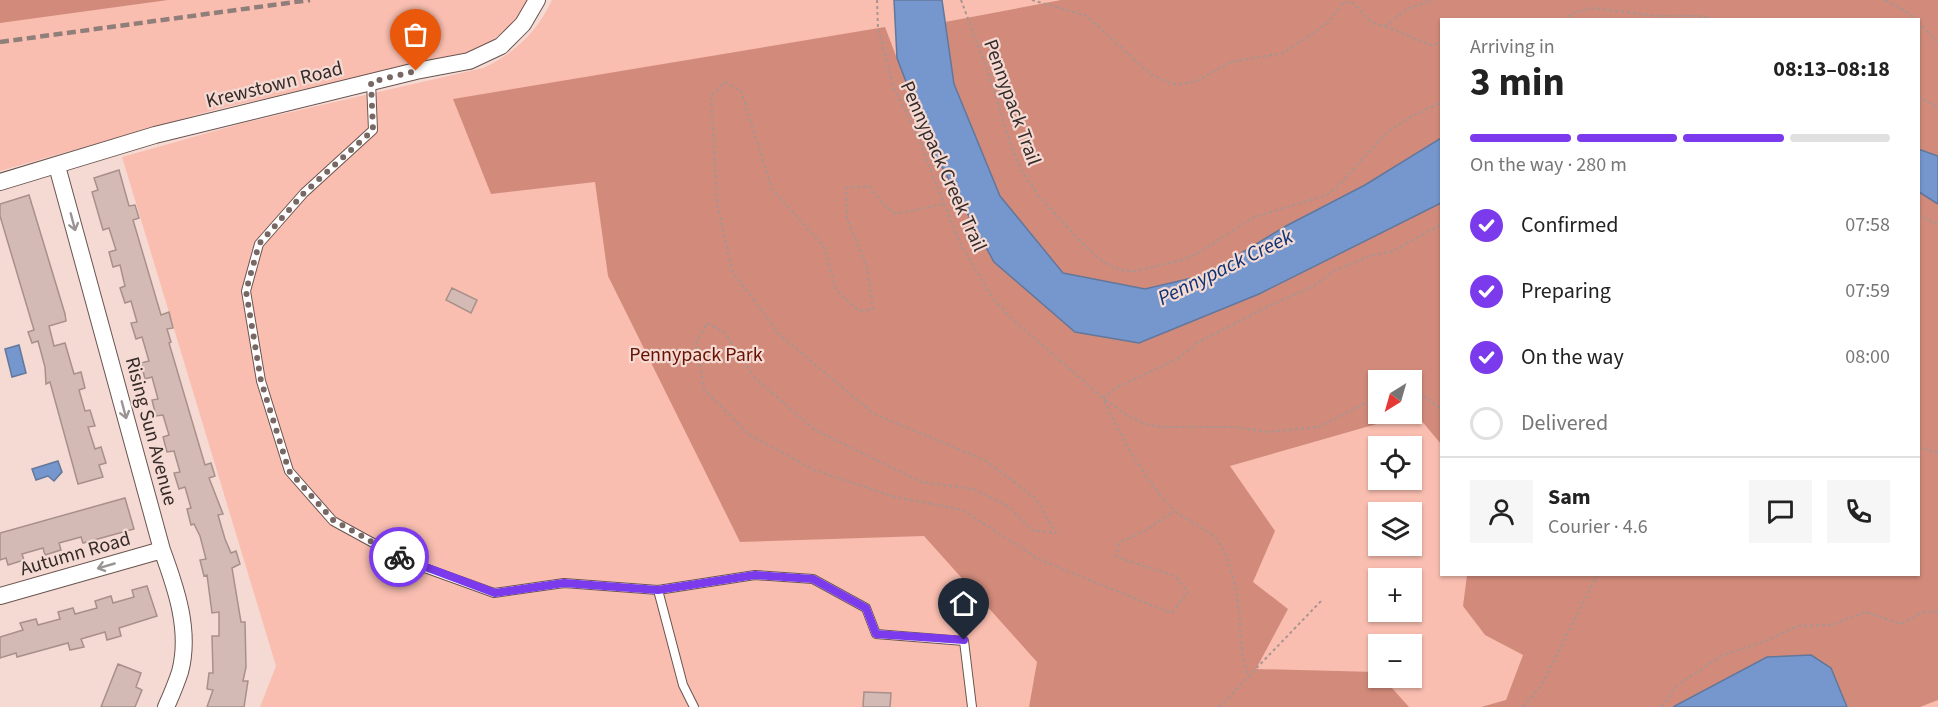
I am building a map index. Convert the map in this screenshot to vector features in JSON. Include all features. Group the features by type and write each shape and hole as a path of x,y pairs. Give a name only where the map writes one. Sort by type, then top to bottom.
{"street":[{"name":"Krewstown Road","path":"0,182 155,135 371,82 469,61 501,46 523,24 537,0"},
{"name":"Rising Sun Avenue","path":"57,166 162,550 177,591 183,636 180,671 166,707"},
{"name":"Autumn Road","path":"0,596 162,550"}],"lane":[{"path":"371,82 373,130 304,193 259,244 246,291 261,381 289,471 333,520 408,562 495,593 564,583 658,590 755,575 813,579 866,608 876,634 964,640 972,707"},
{"path":"658,590 683,685 694,707"}],"path":[{"name":"Pennypack Creek Trail","path":"877,0 878,28 894,88 916,133 960,243 992,297 1011,318 1102,398 1145,424 1161,427 1235,427 1268,432 1319,427 1368,402"},
{"name":"Pennypack Trail","path":"961,0 1012,149 1023,173 1038,195 1083,244 1103,262 1120,270 1142,270 1182,261 1254,217 1327,195 1387,132 1440,103"},
{"path":"1032,0 1087,16 1150,75 1173,84 1197,81 1231,62 1283,53 1328,23 1345,1 1353,3 1372,23 1385,26 1430,45 1440,44"},
{"path":"1385,26 1407,9 1433,0"},
{"path":"1885,0 1903,9 1914,18"},
{"path":"1567,18 1576,12 1594,8 1657,16 1708,18"},
{"path":"1920,24 1938,42"},
{"path":"943,204 896,214 884,205 869,186 846,188 847,219 867,267 873,309 859,311 836,290 824,247 772,189 741,91 725,82 711,96 717,203 732,271 780,334 874,414 985,460 1035,498 1056,533 1032,530 1008,506 973,489 921,482 815,430 755,378 724,332 707,323 696,342 704,388 748,434 814,470 895,497 963,510 1038,559 1171,613 1188,592 1175,576 1116,557 1119,543 1146,530 1174,511"},
{"path":"1920,98 1938,107"},
{"path":"1920,216 1938,224"},
{"path":"1248,675 1241,657 1238,602 1222,548 1215,537 1174,511 1129,448 1102,398 1116,388 1179,358 1197,343 1314,286 1334,271 1370,256 1393,251 1440,225"},
{"path":"1422,395 1440,408"},
{"path":"1920,448 1938,453"},
{"path":"1523,707 1541,686 1597,576"},
{"path":"1219,707 1323,599"},
{"path":"1662,707 1676,686 1720,656 1765,641 1798,626 1832,625 1865,612 1901,624 1921,613 1938,611"}],"green space":[{"path":"0,0 530,0 507,28 478,50 214,110 0,171"},
{"path":"0,0 168,0 0,23"},
{"name":"Pennypack Park","path":"552,0 1938,0 1938,707 260,707 276,666 122,157 243,123 483,68 505,56 532,32"},
{"path":"1061,0 1938,0 1938,156 1920,149 1920,18 1440,18 1440,139 1365,185 1286,226 1205,275 1145,289 1063,273 1000,196 954,84 945,22"},
{"path":"885,27 930,145 1075,332 1259,294 1440,204 1440,443 1422,421 1422,370 1368,370 1368,424 1377,424 1230,466 1275,531 1253,582 1288,609 1256,669 1368,672 1368,688 1392,688 1409,707 1029,707 1037,662 924,536 740,542 608,276 595,182 491,194 453,99"},
{"path":"1920,193 1938,204 1938,700 1920,707 1847,707 1831,669 1767,657 1673,707 1481,707 1506,700 1523,655 1485,635 1463,606 1467,576 1920,576"}],"water":[{"name":"Pennypack Creek","path":"894,0 942,0 954,84 1000,196 1063,273 1145,289 1205,275 1286,226 1365,185 1440,139 1440,204 1259,294 1139,343 1075,332 994,262 930,145 897,58"},
{"path":"1920,150 1938,156 1938,204 1920,193"},
{"path":"19,345 26,373 12,377 5,349"},
{"path":"58,461 62,472 54,481 48,476 36,480 32,469"},
{"path":"1811,655 1831,668 1847,707 1673,707 1767,657"}],"building":[{"path":"119,170 129,206 135,205 139,218 133,220 161,315 169,312 173,328 167,329 171,342 169,343 205,465 211,463 215,476 209,478 223,514 218,515 225,539 231,553 236,551 240,564 232,568 241,622 245,622 246,667 243,681 248,681 244,707 207,707 213,690 207,689 209,673 213,673 212,636 219,636 219,612 212,613 207,575 204,576 200,560 206,559 200,536 194,524 191,525 187,509 191,508 185,487 179,489 174,473 180,472 174,451 167,452 163,437 169,435 163,415 156,416 152,400 158,399 152,377 145,379 141,363 149,361 142,337 136,339 131,323 137,322 131,301 125,303 120,288 125,286 120,265 113,267 109,252 116,250 109,228 103,230 92,192 98,190 94,178"},
{"path":"29,195 65,314 66,321 49,326 54,346 65,343 74,374 81,372 85,388 79,390 85,411 90,410 95,426 88,427 95,449 101,447 106,463 99,465 103,477 78,484 50,382 46,384 45,367 38,341 32,343 28,332 34,330 0,216 0,204"},
{"path":"452,288 477,300 471,313 446,300"},
{"path":"125,498 134,529 83,543 81,537 59,543 61,550 45,555 43,548 22,554 24,560 8,565 6,558 0,560 0,533"},
{"path":"147,586 157,616 119,628 121,636 107,640 105,632 81,639 84,647 70,650 68,643 17,657 16,653 0,658 0,637 23,630 20,623 36,619 38,625 60,619 58,612 73,608 75,614 97,608 95,601 111,596 113,603 134,597 132,590"},
{"path":"118,664 141,673 136,687 142,690 135,707 101,707"},
{"path":"864,692 891,693 890,707 863,707"}],"railway":[{"path":"0,42 310,0"}],"way so far":[{"path":"399,557 333,520 289,471 261,381 246,291 259,244 304,193 373,130 371,82 416,71"}],"route":[{"path":"399,557 495,593 564,583 658,590 755,575 813,579 866,608 876,634 964,640"}]}
